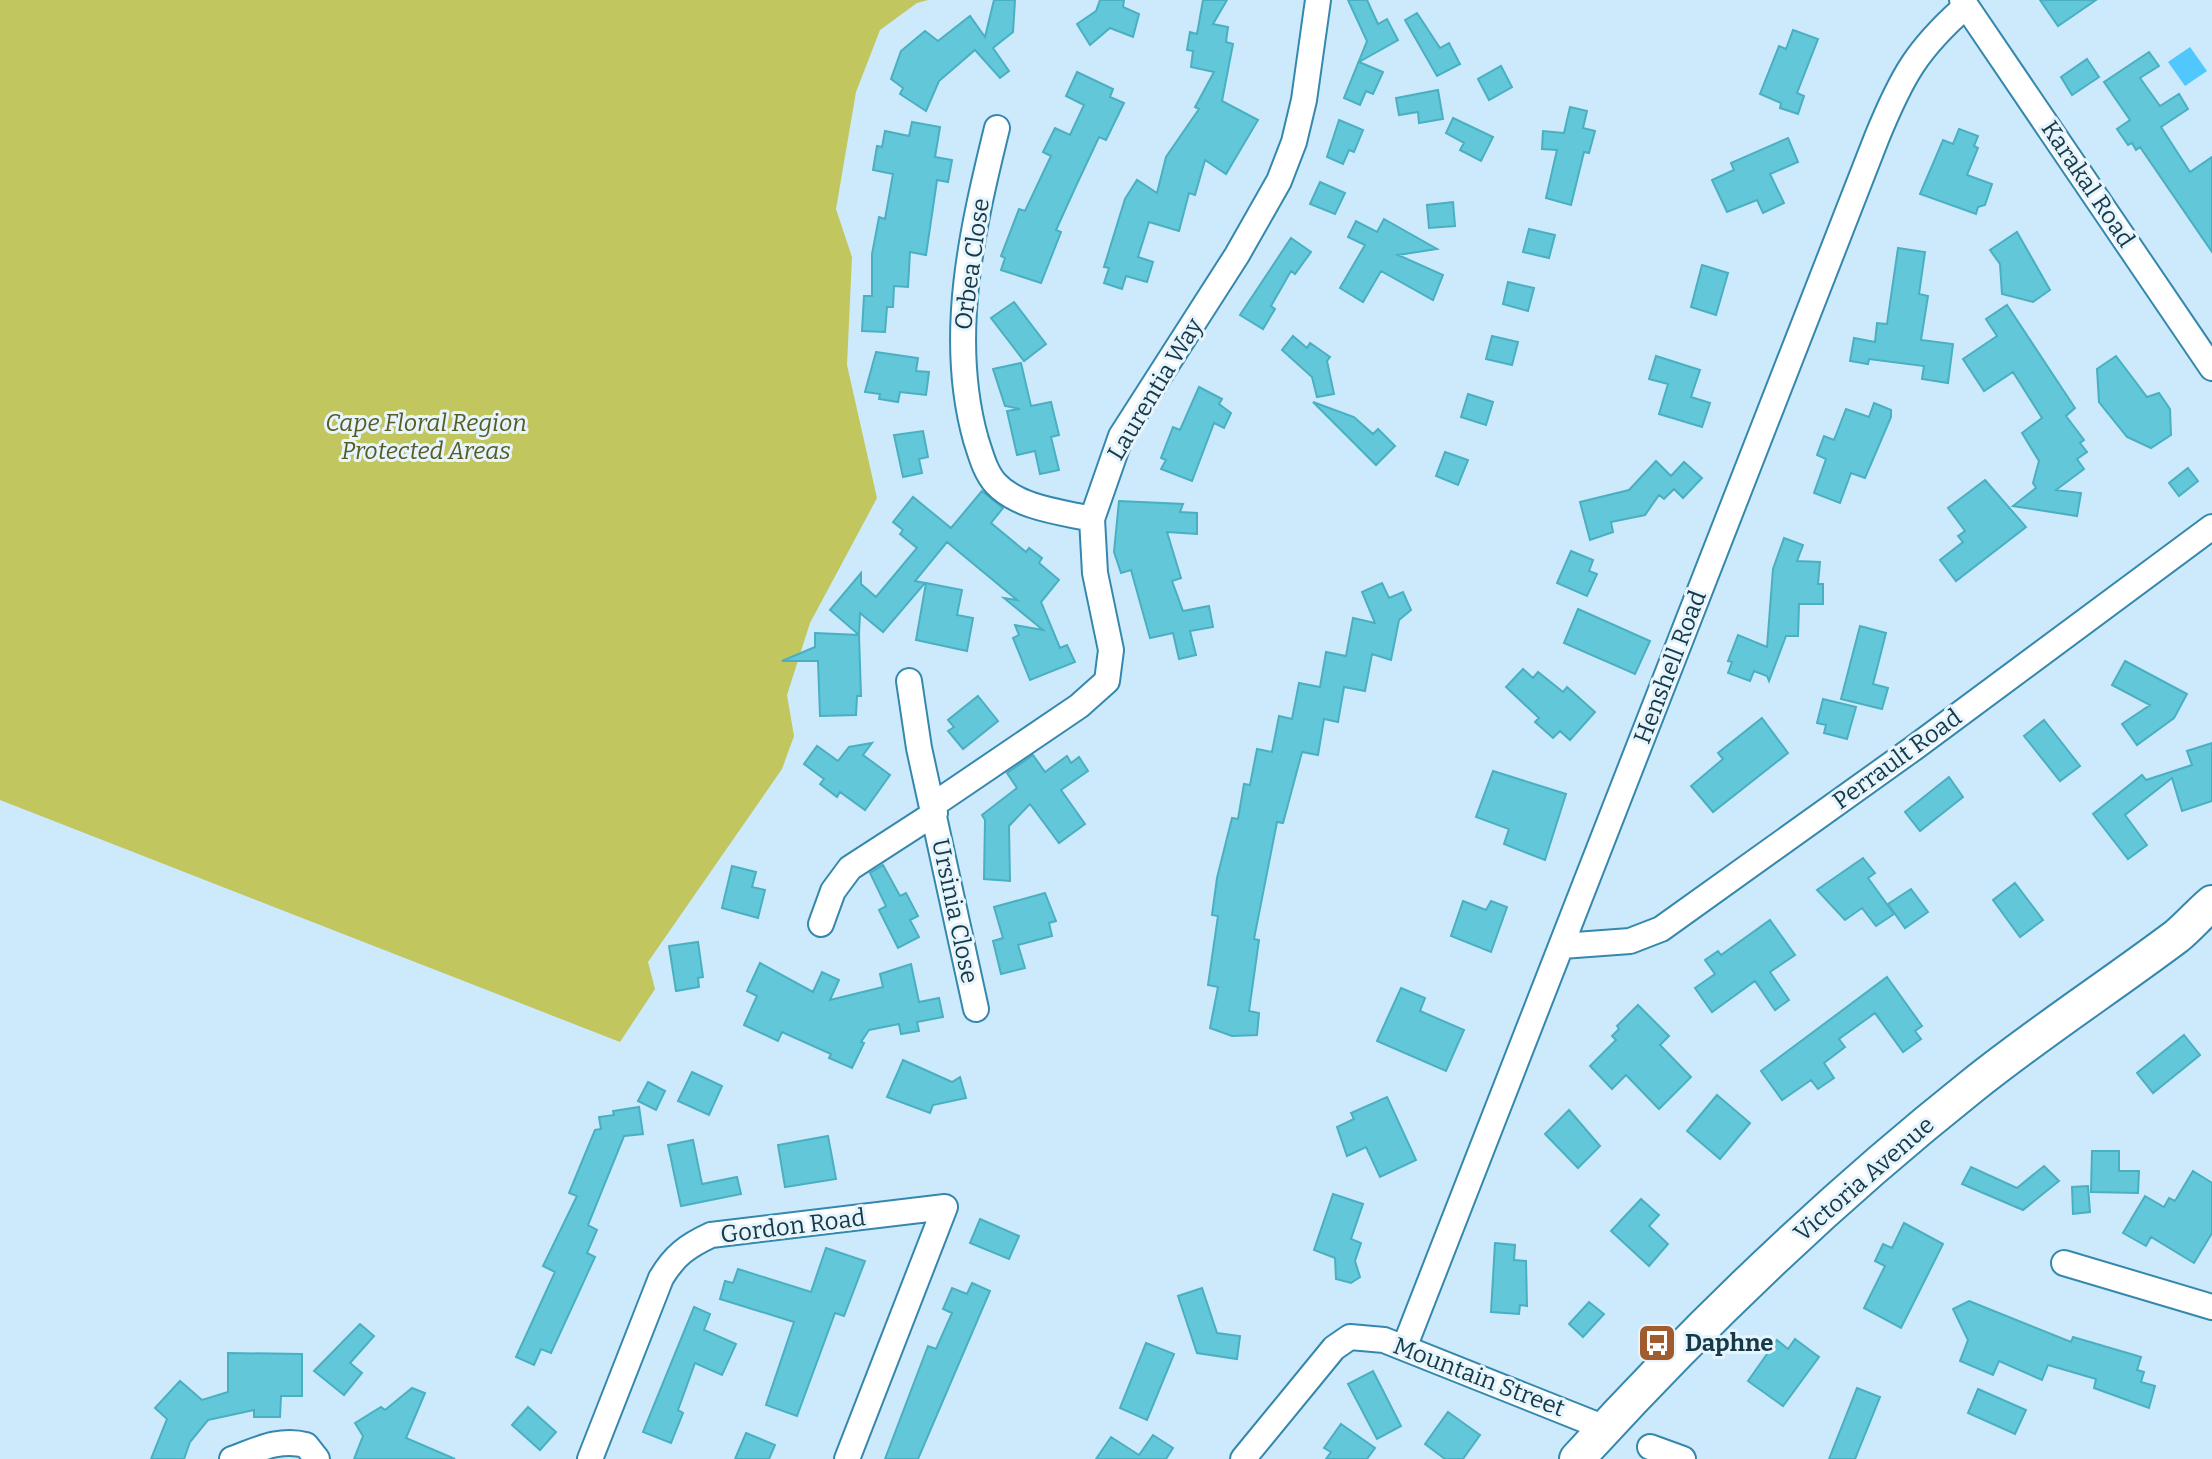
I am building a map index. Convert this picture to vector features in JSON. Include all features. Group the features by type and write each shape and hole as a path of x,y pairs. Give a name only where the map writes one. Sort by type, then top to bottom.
{"street":[{"name":"Laurentia Way","path":"821,924 833,891 850,868 1079,706 1107,681 1111,650 1095,573 1092,519 1121,436 1237,255 1279,181 1294,142 1304,100 1318,0"},
{"name":"Karakal Road","path":"1964,3 2212,368"},
{"name":"Henshell Road","path":"1404,1348 1899,84 1921,49 1964,3"},
{"name":"Orbea Close","path":"997,128 982,186 961,323 970,418 985,468 1001,488 1049,510 1092,519"},
{"name":"Perrault Road","path":"1562,946 1630,941 1661,929 1914,748 2212,527"},
{"name":"Ursinia Close","path":"909,681 919,748 976,1009"},
{"name":"Victoria Avenue","path":"1577,1459 1738,1292 1931,1119 2060,1017 2180,934 2212,903"},
{"name":"Victoria Avenue","path":"2180,934 2212,919"},
{"name":"Gordon Road","path":"590,1459 661,1278 673,1258 689,1245 711,1235 945,1207 847,1459"},
{"path":"2064,1263 2212,1307"},
{"name":"Mountain Street","path":"1243,1459 1334,1348 1350,1337 1374,1336 1605,1428"},
{"path":"232,1459 262,1447 289,1442 306,1445 317,1459"},
{"path":"1650,1447 1683,1459"}],"green space":[{"name":"Cape Floral Region Protected Areas","path":"0,0 928,0 917,3 880,30 856,92 836,209 852,257 847,365 877,498 810,623 787,695 794,736 782,769 648,962 655,989 620,1042 0,800"}],"water":[{"path":"2190,47 2207,71 2185,86 2168,62"}],"building":[{"path":"994,0 1015,0 1013,32 993,48 1009,71 1000,78 975,50 939,81 926,111 900,94 903,88 891,79 901,51 925,31 938,41 970,16 985,37"},
{"path":"1100,0 1124,0 1123,7 1139,14 1133,37 1110,28 1090,45 1077,24 1096,11"},
{"path":"1203,0 1227,0 1213,24 1228,27 1226,42 1233,44 1222,101 1258,120 1226,174 1205,160 1195,195 1189,193 1179,231 1149,222 1138,257 1153,262 1147,282 1126,276 1122,289 1104,283 1109,268 1104,267 1125,199 1137,180 1157,193 1166,157 1199,109 1195,107 1214,72 1191,67 1193,51 1187,50 1190,32 1197,34"},
{"path":"1348,0 1367,0 1378,24 1387,19 1398,40 1359,62 1383,72 1373,94 1366,91 1360,105 1344,98 1367,41"},
{"path":"2040,0 2096,0 2058,26"},
{"path":"1417,13 1440,48 1449,43 1460,64 1437,76 1405,20"},
{"path":"1793,30 1818,39 1797,93 1804,96 1798,114 1780,108 1781,103 1760,94 1779,46 1786,49"},
{"path":"2149,52 2159,66 2140,78 2160,106 2179,94 2188,109 2161,127 2190,172 2212,157 2212,252 2140,147 2136,150 2132,143 2128,145 2117,129 2130,120 2104,82"},
{"path":"2087,59 2099,77 2072,95 2061,77"},
{"path":"1501,66 1512,87 1489,100 1478,79"},
{"path":"1077,72 1113,89 1110,97 1124,103 1106,140 1099,137 1076,186 1056,230 1061,232 1041,283 1001,270 1005,258 1001,256 1019,209 1025,211 1051,156 1043,152 1055,128 1070,135 1084,105 1066,96"},
{"path":"1438,90 1443,119 1419,123 1418,112 1399,115 1396,98"},
{"path":"1570,107 1587,111 1583,128 1595,131 1589,153 1584,152 1571,205 1546,198 1557,150 1542,149 1543,131 1564,133"},
{"path":"1453,118 1493,137 1481,161 1460,150 1464,143 1446,133"},
{"path":"1339,120 1363,130 1354,152 1349,150 1343,164 1327,157"},
{"path":"912,122 940,127 935,157 952,160 948,182 937,180 926,255 910,252 908,287 894,286 893,307 887,307 885,332 862,331 864,296 872,296 872,254 879,217 885,219 893,174 873,170 877,146 882,147 885,131 909,136"},
{"path":"1959,129 1978,136 1974,146 1978,148 1967,175 1992,184 1985,205 1978,207 1976,214 1920,194 1943,140 1953,144"},
{"path":"1788,138 1798,162 1770,174 1784,203 1763,213 1757,200 1727,212 1712,180 1734,170 1731,163"},
{"path":"1320,182 1345,193 1335,214 1310,204"},
{"path":"1453,202 1455,226 1429,228 1427,205"},
{"path":"1384,219 1437,249 1398,255 1443,275 1433,300 1381,271 1363,302 1340,288 1365,245 1348,237 1356,221 1377,232"},
{"path":"1529,229 1555,235 1549,258 1523,252"},
{"path":"2017,232 2050,290 2033,302 2002,294 2000,264 1990,250"},
{"path":"1291,238 1311,252 1295,274 1291,271 1271,306 1275,309 1263,329 1240,315"},
{"path":"1898,248 1925,252 1919,294 1928,296 1921,340 1953,344 1948,383 1922,379 1924,366 1869,359 1868,364 1850,361 1854,338 1875,342 1877,323 1887,324"},
{"path":"1702,265 1728,273 1716,315 1691,307"},
{"path":"1508,282 1534,288 1528,311 1503,304"},
{"path":"1014,302 1046,344 1024,361 991,318"},
{"path":"2007,305 2075,408 2066,416 2084,440 2080,443 2087,452 2077,459 2084,469 2056,490 2081,493 2077,516 2013,506 2036,488 2033,483 2039,461 2022,433 2042,418 2013,372 1984,391 1963,359 1997,336 1986,319"},
{"path":"1293,336 1307,348 1310,343 1330,357 1327,361 1334,394 1317,397 1312,377 1282,350"},
{"path":"1492,336 1518,342 1512,365 1486,359"},
{"path":"876,352 918,358 916,371 929,372 926,395 900,392 898,402 879,399 880,394 865,392"},
{"path":"1656,356 1700,370 1691,397 1710,403 1702,427 1659,414 1668,384 1649,379"},
{"path":"2116,356 2147,397 2159,393 2170,409 2171,435 2151,448 2127,437 2099,402 2097,369"},
{"path":"1021,363 1031,406 1051,402 1059,435 1051,437 1059,470 1040,474 1035,451 1017,455 1007,411 1020,409 1005,406 993,369"},
{"path":"1199,387 1222,399 1219,404 1231,413 1224,428 1214,423 1192,481 1161,469 1166,460 1161,458 1173,427 1180,430"},
{"path":"1468,394 1493,402 1486,425 1461,417"},
{"path":"1313,402 1354,417 1373,434 1378,429 1395,446 1376,465"},
{"path":"1874,403 1891,410 1891,417 1865,478 1851,473 1840,503 1814,493 1826,459 1817,455 1824,436 1834,440 1846,409 1869,417"},
{"path":"923,431 928,457 919,459 922,473 903,477 894,435"},
{"path":"1445,452 1468,460 1458,485 1436,476"},
{"path":"1656,461 1671,476 1684,462 1702,478 1683,498 1674,489 1664,499 1659,495 1645,515 1611,522 1613,532 1590,540 1580,502 1629,490"},
{"path":"2188,468 2198,481 2179,496 2169,483"},
{"path":"1985,480 2026,527 1956,581 1940,560 1963,542 1958,536 1965,531 1948,508"},
{"path":"982,491 1003,508 991,523 1026,552 1029,548 1042,558 1039,563 1059,580 1041,602 1060,648 1067,645 1075,662 1030,680 1013,638 1019,635 1015,625 1043,630 1004,598 1017,600 947,542 915,581 925,583 883,632 860,613 859,635 830,610 861,573 861,584 876,597 917,548 900,534 903,530 893,522 913,497 951,528"},
{"path":"1119,501 1183,504 1180,512 1197,513 1197,534 1167,532 1181,578 1172,581 1183,611 1209,606 1213,627 1190,631 1196,655 1179,659 1173,633 1150,638 1131,570 1121,573 1114,552"},
{"path":"1784,538 1803,545 1797,561 1820,562 1818,584 1823,584 1823,604 1799,604 1798,636 1786,636 1769,681 1767,676 1754,671 1750,681 1728,673 1732,662 1728,661 1738,635 1767,647 1773,569"},
{"path":"1571,551 1593,560 1589,571 1597,574 1587,596 1557,583"},
{"path":"926,583 962,590 957,615 973,618 967,651 916,640"},
{"path":"1382,583 1389,598 1403,592 1411,610 1399,620 1391,660 1372,654 1365,691 1344,687 1338,722 1324,719 1318,755 1302,752 1283,823 1277,822 1254,939 1259,940 1249,1011 1259,1013 1257,1035 1232,1036 1210,1028 1218,987 1208,985 1218,916 1212,915 1217,878 1232,818 1238,819 1244,784 1250,785 1257,749 1272,752 1279,716 1292,719 1299,683 1320,687 1326,652 1346,656 1353,618 1375,623 1362,592"},
{"path":"1578,609 1650,641 1635,674 1564,643"},
{"path":"1860,626 1886,633 1873,684 1888,688 1882,709 1841,699"},
{"path":"815,633 859,635 861,696 857,696 856,715 820,716 818,661 782,661 815,647"},
{"path":"2125,661 2187,694 2174,718 2137,745 2122,724 2150,705 2112,685"},
{"path":"1523,669 1533,678 1538,672 1563,692 1567,687 1595,712 1570,740 1560,731 1553,738 1535,722 1539,718 1506,687"},
{"path":"978,696 998,721 963,749 948,731 954,727 948,720"},
{"path":"1823,699 1856,707 1847,739 1824,733 1826,725 1817,723"},
{"path":"1762,718 1788,753 1713,812 1691,786 1723,759 1718,753"},
{"path":"2044,720 2080,766 2060,781 2024,736"},
{"path":"872,743 863,755 890,775 865,810 840,792 837,797 820,784 824,779 804,764 817,746 838,761 849,747"},
{"path":"2212,743 2212,801 2182,811 2172,778 2125,815 2147,845 2128,859 2093,814 2142,775 2146,780 2192,765 2187,751"},
{"path":"1033,755 1045,772 1067,756 1071,763 1079,757 1088,771 1061,790 1085,824 1059,843 1030,804 1009,826 1010,881 984,879 985,820 982,815 1017,788 1007,773"},
{"path":"1493,771 1566,794 1545,860 1504,844 1509,829 1476,817"},
{"path":"1949,777 1963,797 1920,831 1905,812"},
{"path":"1863,858 1875,873 1868,878 1894,914 1876,926 1862,908 1845,920 1817,890"},
{"path":"883,865 900,896 906,893 918,916 910,920 919,937 898,948 879,910 886,906 870,873"},
{"path":"732,866 756,872 752,887 765,890 758,918 722,908"},
{"path":"2015,883 2043,920 2020,937 1993,900"},
{"path":"1911,889 1928,912 1905,928 1888,904"},
{"path":"1045,893 1056,921 1049,923 1052,936 1018,945 1025,968 1001,974 993,941 1003,938 994,907"},
{"path":"1463,901 1486,910 1491,901 1507,907 1491,952 1451,936"},
{"path":"1770,920 1795,955 1770,972 1789,1000 1775,1010 1755,981 1712,1012 1695,988 1715,974 1705,960 1718,951 1721,955"},
{"path":"698,942 703,977 698,978 699,987 676,991 669,946"},
{"path":"760,963 813,992 822,972 839,980 830,1000 883,987 880,974 911,964 919,1002 939,998 943,1017 917,1022 919,1031 901,1034 899,1024 869,1030 861,1042 864,1043 852,1068 829,1058 831,1054 782,1032 778,1041 744,1025 757,996 747,991"},
{"path":"1887,977 1922,1026 1915,1031 1921,1039 1903,1052 1875,1013 1839,1039 1845,1047 1824,1063 1834,1078 1818,1089 1811,1080 1782,1100 1761,1071"},
{"path":"1401,988 1425,998 1420,1011 1464,1030 1446,1071 1377,1041"},
{"path":"1638,1005 1669,1036 1660,1045 1691,1077 1659,1109 1626,1075 1612,1089 1590,1066 1616,1040 1612,1036 1619,1029 1617,1026"},
{"path":"2184,1035 2200,1055 2153,1093 2137,1073"},
{"path":"903,1060 952,1082 960,1077 966,1098 933,1105 930,1113 887,1097"},
{"path":"692,1072 722,1086 709,1115 678,1101"},
{"path":"648,1082 665,1091 656,1110 638,1101"},
{"path":"1717,1095 1750,1123 1720,1159 1687,1131"},
{"path":"1387,1097 1416,1160 1380,1177 1366,1147 1347,1156 1337,1127 1354,1119 1351,1113"},
{"path":"639,1107 643,1134 624,1136 588,1225 597,1230 587,1253 595,1257 551,1353 541,1349 534,1365 516,1357 555,1272 543,1266 577,1196 569,1193 595,1130 601,1129 599,1117 614,1115 613,1111"},
{"path":"1569,1110 1600,1146 1578,1168 1545,1134"},
{"path":"828,1136 836,1179 785,1187 778,1145"},
{"path":"693,1140 702,1184 737,1177 741,1194 681,1206 668,1145"},
{"path":"2092,1151 2119,1151 2119,1171 2139,1171 2138,1193 2091,1192"},
{"path":"2044,1166 2059,1181 2023,1210 1962,1184 1971,1167 2017,1188"},
{"path":"2193,1171 2212,1183 2212,1233 2194,1263 2151,1237 2146,1246 2123,1233 2145,1196 2164,1207 2169,1198 2175,1201"},
{"path":"2088,1186 2090,1212 2073,1214 2072,1187"},
{"path":"1333,1194 1363,1204 1351,1239 1361,1243 1355,1261 1360,1277 1351,1283 1336,1279 1335,1258 1314,1250"},
{"path":"1641,1199 1659,1215 1649,1226 1668,1244 1649,1266 1611,1231"},
{"path":"980,1219 1019,1236 1009,1259 970,1243"},
{"path":"1904,1223 1943,1244 1901,1328 1864,1308 1885,1266 1875,1261 1883,1244 1892,1248"},
{"path":"1495,1243 1515,1245 1514,1260 1526,1261 1527,1306 1520,1305 1519,1314 1491,1312"},
{"path":"826,1248 865,1261 844,1316 835,1313 797,1416 766,1405 794,1322 720,1299 725,1281 733,1283 738,1269 811,1292"},
{"path":"972,1283 990,1291 918,1459 885,1459 928,1346 936,1349 952,1313 943,1309 952,1288 967,1294"},
{"path":"1202,1288 1217,1333 1240,1336 1237,1359 1197,1353 1178,1296"},
{"path":"1969,1301 2071,1342 2073,1337 2141,1357 2137,1370 2144,1372 2141,1382 2155,1386 2149,1408 2094,1388 2096,1379 2048,1365 2042,1380 1999,1361 1993,1375 1960,1361 1968,1340 1953,1309"},
{"path":"1589,1302 1604,1314 1583,1337 1569,1324"},
{"path":"694,1307 710,1314 704,1330 736,1344 722,1375 695,1363 678,1410 683,1413 671,1443 643,1432"},
{"path":"360,1324 374,1336 350,1363 362,1373 344,1395 314,1371"},
{"path":"1795,1339 1819,1357 1783,1406 1748,1381 1777,1340 1788,1349"},
{"path":"1146,1343 1174,1354 1147,1420 1120,1408"},
{"path":"228,1353 302,1354 302,1396 281,1396 280,1417 254,1417 254,1410 208,1420 190,1442 184,1459 151,1459 167,1419 155,1408 180,1381 202,1400 228,1392"},
{"path":"1373,1371 1401,1426 1377,1439 1348,1384"},
{"path":"412,1388 425,1393 406,1438 455,1459 354,1459 363,1436 355,1423 381,1407 385,1410"},
{"path":"1857,1388 1880,1397 1855,1459 1829,1459"},
{"path":"1978,1389 2026,1410 2015,1434 1968,1413"},
{"path":"528,1407 556,1432 540,1450 512,1425"},
{"path":"1448,1412 1480,1435 1463,1459 1445,1459 1425,1444"},
{"path":"1341,1424 1375,1448 1367,1459 1326,1459 1331,1452 1324,1448"},
{"path":"746,1433 775,1445 769,1459 735,1459"},
{"path":"1153,1435 1173,1448 1166,1459 1096,1459 1111,1437 1139,1455"}],"place":[{"name":"Daphne","path":"1657,1343"}]}
